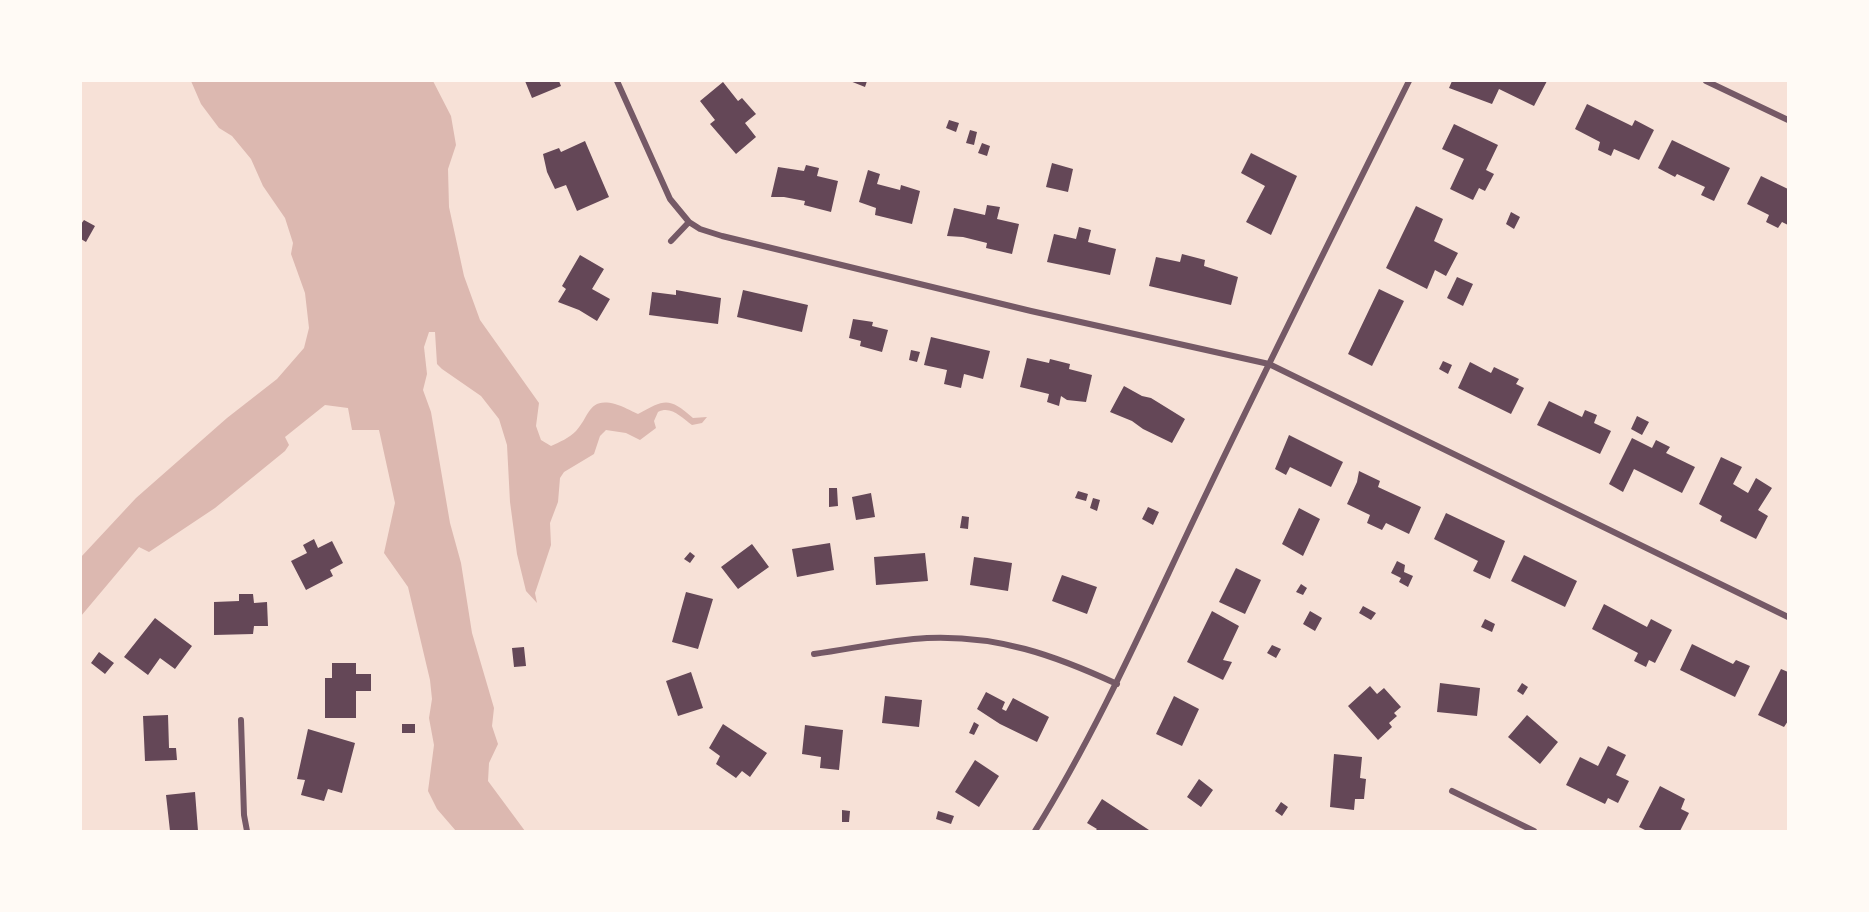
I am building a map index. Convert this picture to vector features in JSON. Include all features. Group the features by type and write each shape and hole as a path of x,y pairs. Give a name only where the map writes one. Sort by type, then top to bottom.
{"street":[{"path":"617,81 670,199 689,222 700,229 1031,311 1269,364 1788,616"},
{"path":"1035,831 1117,684 1269,364 1408,81"},
{"path":"1706,81 1788,120"},
{"path":"671,241 689,222"},
{"path":"814,654 925,638 991,641 1031,649 1070,662 1117,684"},
{"path":"241,720 243,806 247,831"},
{"path":"1452,791 1534,831"}],"shaded area":[{"path":"191,81 433,81 451,116 456,145 448,169 449,207 464,276 480,320 539,403 536,426 541,440 551,446 567,438 576,431 591,409 599,403 615,404 638,414 655,405 667,402 678,406 693,418 707,417 702,423 692,425 676,413 663,410 658,412 654,421 656,428 640,440 626,433 606,430 600,436 594,454 564,472 560,478 558,502 550,523 551,545 535,593 537,603 526,591 517,554 510,502 507,445 499,419 481,396 437,364 435,332 429,332 424,347 427,374 423,390 431,412 450,523 461,563 472,633 494,708 492,726 498,744 489,763 488,781 525,831 456,831 437,809 428,791 434,745 429,718 432,699 430,680 408,587 384,553 395,503 379,430 352,430 348,408 325,405 285,437 289,445 285,451 215,508 149,552 139,547 81,616 81,557 136,498 227,418 277,379 304,348 309,328 305,293 291,254 293,243 285,218 263,186 251,159 232,136 219,128 201,104"}],"building":[{"path":"525,81 559,81 561,86 532,98"},
{"path":"850,81 867,81 865,87"},
{"path":"1452,81 1547,81 1534,106 1499,89 1492,104 1449,88"},
{"path":"723,82 738,101 742,98 756,114 745,123 756,137 736,154 710,124 715,120 700,101"},
{"path":"1587,104 1632,126 1635,120 1654,130 1639,160 1614,149 1611,156 1598,150 1600,142 1575,129"},
{"path":"949,120 959,123 956,132 946,128"},
{"path":"1454,124 1498,145 1486,170 1494,174 1485,191 1479,188 1473,200 1450,189 1464,159 1442,149"},
{"path":"970,130 977,132 974,145 966,143"},
{"path":"1672,140 1730,168 1714,201 1701,195 1705,187 1677,174 1675,177 1658,168"},
{"path":"585,141 609,197 577,211 566,185 555,189 547,172 543,154 559,148 561,152"},
{"path":"982,143 990,146 987,156 978,153"},
{"path":"1251,153 1297,176 1271,235 1246,222 1265,186 1241,173"},
{"path":"1052,163 1073,169 1068,192 1046,187"},
{"path":"806,165 819,168 817,176 838,181 831,212 804,205 805,201 771,197 778,167 804,171"},
{"path":"868,170 880,174 877,184 900,190 901,185 920,191 912,224 875,215 876,208 859,202"},
{"path":"1761,176 1788,189 1788,225 1782,222 1778,228 1766,222 1769,215 1747,204"},
{"path":"987,205 1000,207 997,219 1019,224 1012,254 986,248 987,243 947,236 954,208 985,215"},
{"path":"1416,206 1443,219 1434,241 1458,253 1446,276 1435,270 1427,289 1386,268"},
{"path":"1511,212 1520,217 1514,229 1506,224"},
{"path":"84,220 95,226 86,242 81,239 81,224"},
{"path":"1079,227 1091,230 1088,242 1116,249 1110,275 1047,262 1054,234 1076,239"},
{"path":"1182,254 1205,260 1204,266 1238,277 1231,305 1149,286 1156,257 1180,262"},
{"path":"580,255 604,269 592,289 610,299 597,321 579,310 558,302 566,289 562,286"},
{"path":"1457,277 1473,284 1463,306 1447,298"},
{"path":"1379,289 1404,301 1372,366 1348,354"},
{"path":"676,290 721,298 718,324 649,315 652,292 676,295"},
{"path":"743,290 808,305 802,332 737,317"},
{"path":"853,319 873,322 872,326 888,330 882,352 860,346 861,341 849,338"},
{"path":"931,337 990,351 983,379 964,374 961,388 944,384 947,370 924,365"},
{"path":"911,350 920,352 917,362 909,360"},
{"path":"1027,358 1049,363 1050,359 1070,364 1069,369 1092,375 1086,402 1067,400 1061,396 1059,406 1047,402 1049,394 1020,387"},
{"path":"1443,361 1452,365 1448,374 1439,369"},
{"path":"1470,362 1491,373 1494,367 1519,379 1516,384 1524,388 1511,414 1458,388"},
{"path":"1124,386 1142,396 1151,398 1185,419 1172,443 1110,412"},
{"path":"1549,401 1582,417 1585,410 1597,415 1594,423 1611,431 1600,454 1537,425"},
{"path":"1637,416 1649,422 1642,435 1631,429"},
{"path":"1289,435 1343,462 1331,487 1290,467 1286,475 1275,469"},
{"path":"1632,438 1652,448 1656,440 1670,447 1666,453 1695,467 1682,493 1634,469 1623,492 1609,484"},
{"path":"1721,457 1742,467 1733,484 1748,493 1756,478 1772,488 1758,510 1768,516 1756,539 1720,521 1722,516 1699,504"},
{"path":"1359,471 1380,481 1378,487 1421,507 1409,534 1386,523 1382,530 1367,523 1370,515 1347,504 1357,482"},
{"path":"829,488 837,488 838,506 829,507"},
{"path":"1078,491 1088,494 1086,501 1075,498"},
{"path":"871,493 875,517 856,520 852,497"},
{"path":"1093,498 1100,500 1097,511 1090,508"},
{"path":"1148,507 1159,512 1153,525 1142,519"},
{"path":"1299,508 1320,519 1303,556 1282,544"},
{"path":"1446,513 1505,541 1490,579 1473,571 1478,561 1434,539"},
{"path":"962,516 969,517 968,529 960,528"},
{"path":"314,539 318,548 332,541 343,563 330,570 333,576 306,590 291,561 307,553 303,545"},
{"path":"830,543 834,570 797,577 792,549"},
{"path":"752,544 769,567 738,589 721,567"},
{"path":"690,552 695,556 690,563 684,559"},
{"path":"925,553 928,581 876,585 874,557"},
{"path":"1524,555 1577,581 1565,607 1511,581"},
{"path":"974,557 1012,563 1008,591 970,585"},
{"path":"1397,561 1405,565 1404,572 1413,576 1408,587 1399,582 1401,578 1391,573"},
{"path":"1236,568 1261,580 1245,614 1219,602"},
{"path":"1062,575 1097,587 1087,614 1052,601"},
{"path":"1301,584 1307,588 1303,595 1296,592"},
{"path":"686,592 713,599 698,649 672,642"},
{"path":"239,594 253,594 254,603 267,602 268,626 254,626 253,634 214,635 214,602 239,601"},
{"path":"1604,604 1647,627 1651,619 1672,630 1655,663 1649,660 1646,667 1634,661 1638,653 1592,629"},
{"path":"1363,606 1376,613 1371,620 1359,613"},
{"path":"1212,611 1239,626 1223,660 1232,662 1223,680 1187,662"},
{"path":"1310,611 1322,618 1315,631 1303,624"},
{"path":"155,618 192,646 175,669 160,658 148,675 124,657"},
{"path":"1485,619 1495,624 1492,632 1481,627"},
{"path":"1692,644 1733,664 1736,660 1750,666 1735,697 1680,670"},
{"path":"1272,645 1281,649 1276,658 1267,653"},
{"path":"524,647 526,666 514,667 512,648"},
{"path":"99,652 114,663 105,674 91,663"},
{"path":"332,663 356,663 356,674 371,674 371,691 356,691 356,718 325,718 325,678 332,678"},
{"path":"1781,669 1788,672 1788,721 1784,727 1758,715"},
{"path":"691,672 703,708 678,716 666,681"},
{"path":"1440,683 1480,688 1477,716 1437,712"},
{"path":"1522,683 1528,687 1523,695 1517,691"},
{"path":"1370,686 1377,694 1384,688 1401,707 1394,713 1397,716 1389,723 1392,727 1378,740 1348,706"},
{"path":"986,692 1005,702 1002,709 1006,711 1013,698 1049,717 1037,742 1000,724 977,709"},
{"path":"885,696 922,700 919,727 882,723"},
{"path":"1174,696 1199,709 1182,746 1156,734"},
{"path":"168,715 169,748 176,748 177,760 145,761 143,716"},
{"path":"1527,715 1558,742 1540,764 1508,737"},
{"path":"974,722 979,725 974,735 969,733"},
{"path":"402,724 415,724 415,733 402,733"},
{"path":"723,724 767,753 750,777 742,771 736,778 716,764 720,756 709,748"},
{"path":"805,725 843,730 839,770 820,768 821,757 802,754"},
{"path":"308,729 355,743 342,793 328,789 324,801 301,795 305,780 297,779"},
{"path":"1608,746 1626,755 1616,775 1629,781 1618,803 1608,798 1605,804 1566,785 1580,757 1598,766"},
{"path":"1334,754 1362,757 1360,778 1366,779 1364,799 1355,799 1354,810 1330,807"},
{"path":"975,760 999,776 979,807 955,792"},
{"path":"1199,779 1213,790 1201,807 1187,797"},
{"path":"1660,786 1685,799 1681,809 1689,813 1680,831 1647,831 1639,827"},
{"path":"195,792 198,831 170,831 166,795"},
{"path":"1102,799 1149,830 1095,831 1097,829 1087,823"},
{"path":"1281,802 1288,807 1282,816 1275,811"},
{"path":"842,810 850,811 849,822 842,822"},
{"path":"938,811 954,816 951,824 936,819"}]}
